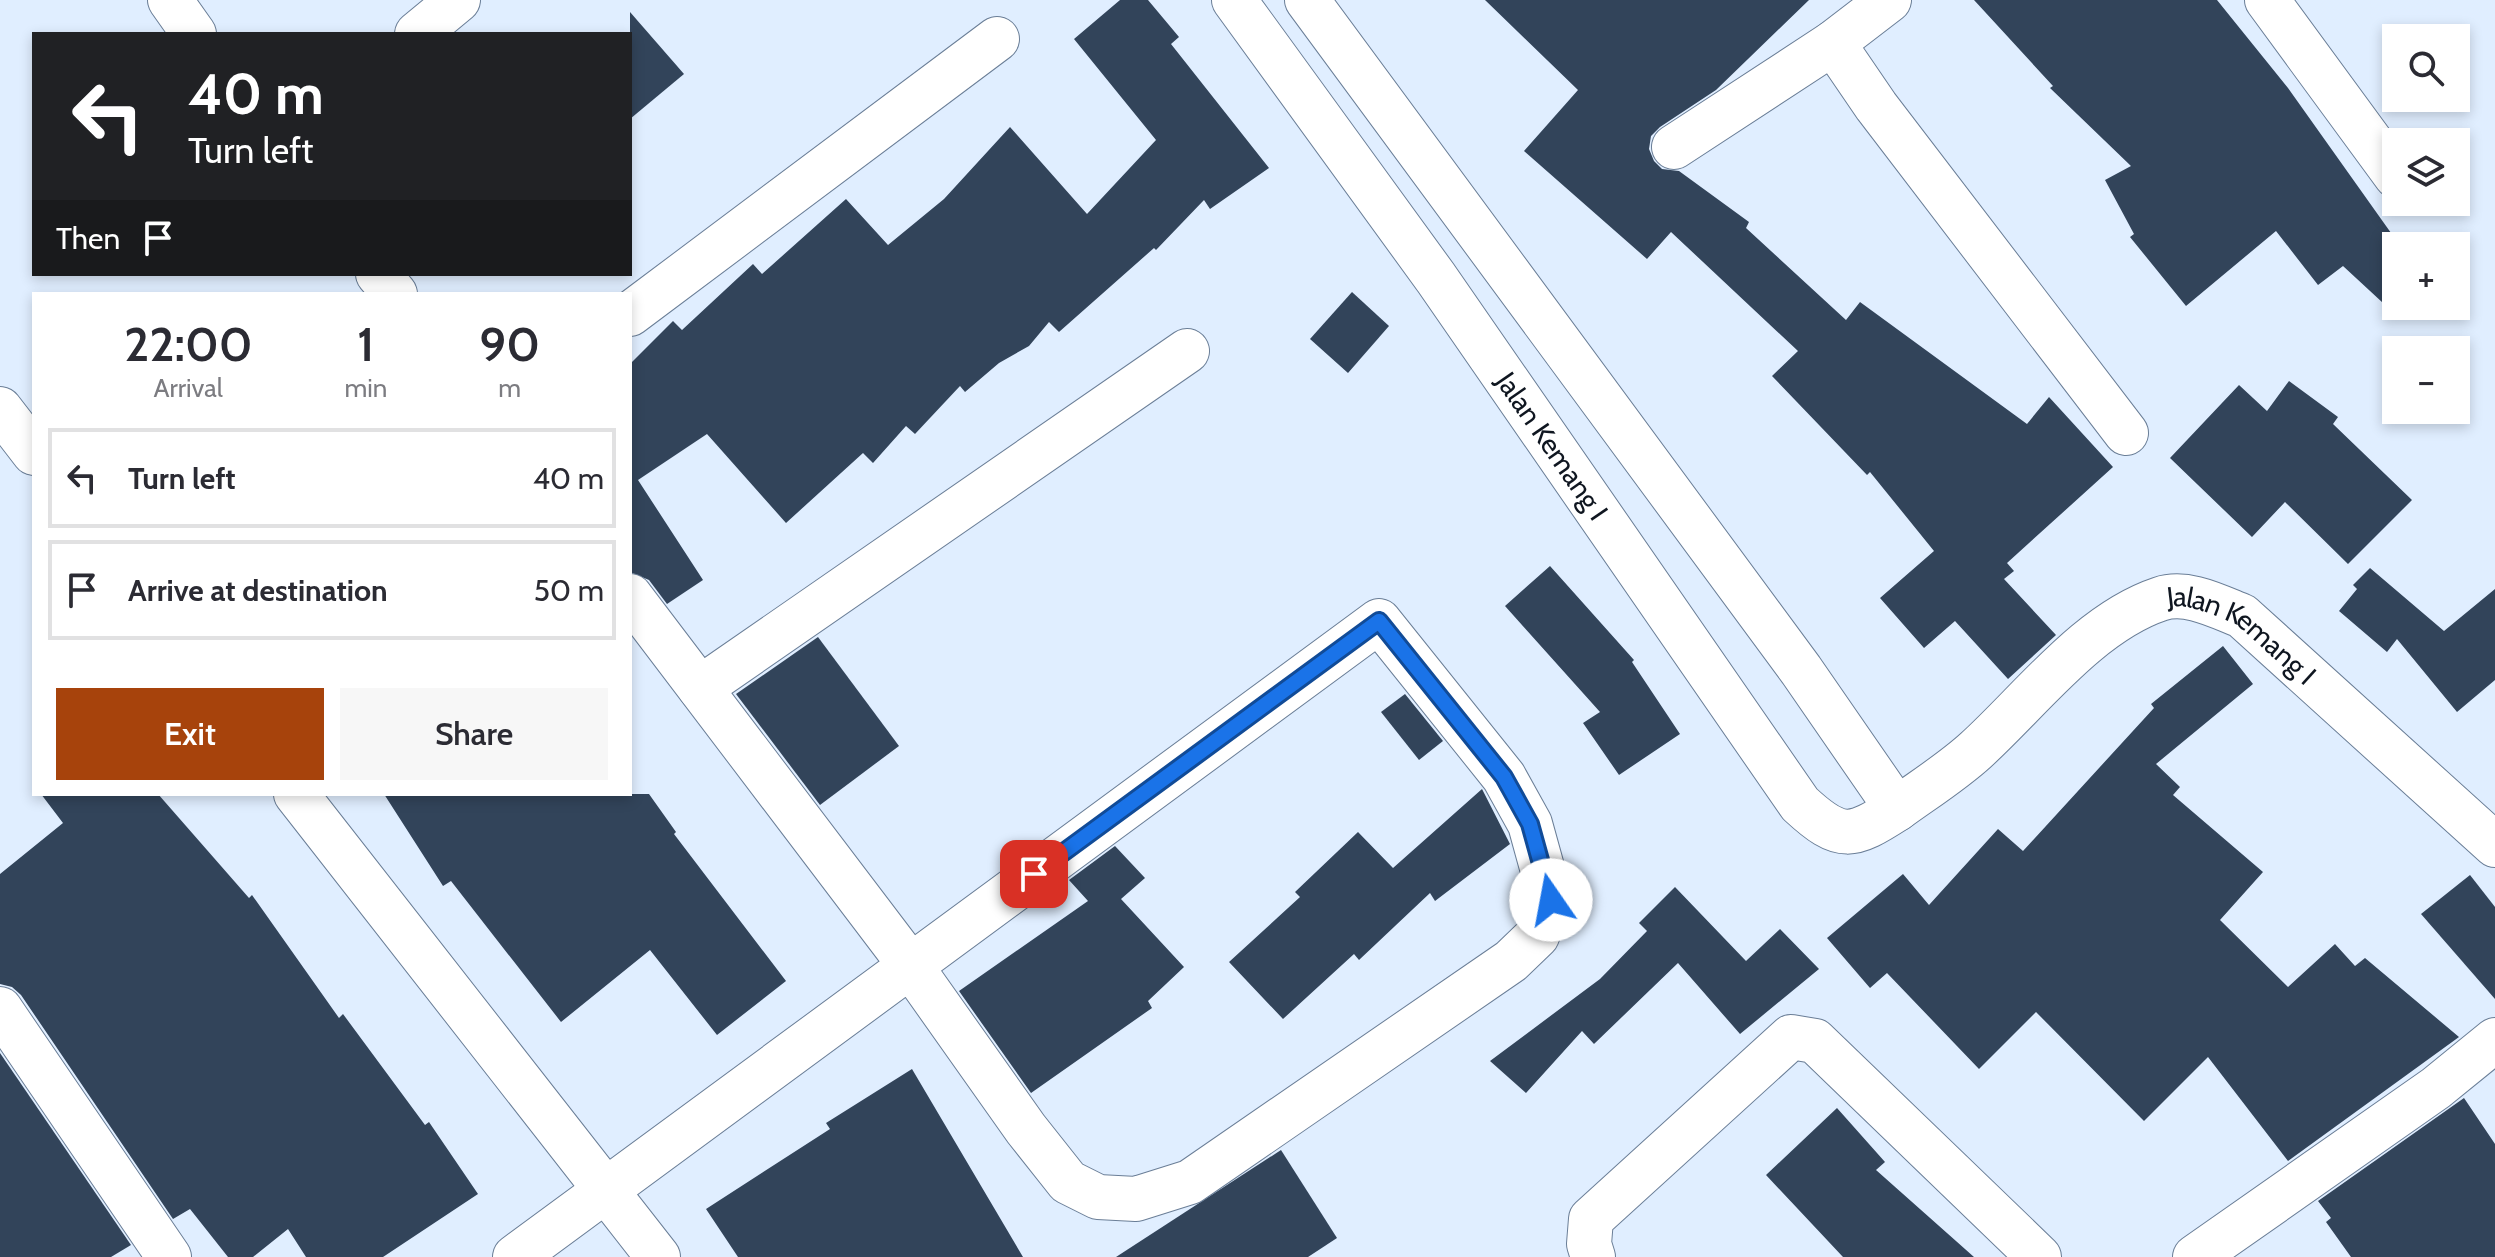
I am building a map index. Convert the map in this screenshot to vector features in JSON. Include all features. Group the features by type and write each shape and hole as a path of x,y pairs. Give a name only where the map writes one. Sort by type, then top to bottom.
{"street":[{"path":"170,0 193,32"},
{"path":"419,32 458,0"},
{"name":"Jalan Kemang I","path":"1234,0 1436,278 1800,804 1830,830 1849,833 1871,826 1897,809 1974,752 2061,666 2119,620 2161,598 2200,598 2242,616 2495,845"},
{"path":"1307,0 1801,670 1897,809"},
{"path":"1674,147 1833,43 1889,0"},
{"path":"2267,0 2382,157"},
{"path":"632,313 997,39"},
{"path":"1833,43 1876,106 2126,433"},
{"path":"380,276 393,292"},
{"path":"700,688 1187,351"},
{"path":"0,409 32,450"},
{"path":"515,1257 604,1190 910,965 1379,621 1504,777 1530,824 1551,900 1537,936 1511,961 1190,1182 1136,1199 1098,1197 1068,1182 1026,1129 910,965 632,599"},
{"path":"298,796 658,1257"},
{"path":"0,1009 169,1257"},
{"path":"1593,1257 1589,1244 1591,1219 1791,1037 1805,1036 1815,1041 2039,1257"},
{"path":"2195,1257 2436,1088 2495,1040"}],"building":[{"path":"1120,0 1148,0 1179,37 1171,44 1269,168 1210,209 1204,200 1156,250 1154,248 1059,332 1049,322 1029,346 999,363 965,392 960,386 915,434 906,426 873,463 863,453 786,523 707,434 638,480 703,580 667,604 649,580 632,573 632,362 673,321 682,330 753,264 762,274 846,199 888,245 944,199 1010,127 1087,214 1156,140 1074,39"},
{"path":"1485,0 1809,0 1716,90 1660,127 1651,136 1649,149 1662,169 1679,171 1749,222 1746,228 1846,320 1860,302 2027,424 2049,397 2113,467 2007,563 2014,571 2004,579 2056,635 2008,679 1955,621 1924,648 1880,598 1934,551 1870,472 1867,475 1772,376 1798,351 1671,232 1647,259 1524,151 1578,90"},
{"path":"1974,0 2217,0 2288,88 2390,232 2382,232 2382,302 2343,266 2318,285 2276,231 2186,306 2130,237 2134,234 2105,180 2131,166 2050,88 2053,86"},
{"path":"630,12 684,74 632,117 632,32"},
{"path":"1352,292 1389,326 1348,373 1310,339"},
{"path":"2289,381 2338,417 2333,424 2412,500 2348,564 2285,502 2252,537 2170,458 2239,385 2267,411"},
{"path":"1550,566 1634,660 1632,662 1680,734 1619,775 1583,723 1600,712 1505,606"},
{"path":"2370,568 2444,631 2495,589 2495,680 2457,712 2397,639 2387,652 2339,611 2357,589 2353,585"},
{"path":"818,637 899,746 820,805 736,694"},
{"path":"2223,646 2253,684 2156,764 2180,787 2173,795 2263,872 2220,920 2288,987 2335,944 2355,966 2365,958 2459,1037 2288,1161 2208,1057 2144,1121 2036,1012 1979,1069 1887,973 1870,988 1827,938 1903,874 1929,905 1998,829 2023,851 2154,708 2151,704"},
{"path":"1405,694 1443,741 1419,760 1381,712"},
{"path":"1482,789 1510,844 1435,901 1430,893 1359,960 1354,954 1283,1019 1229,962 1300,897 1295,892 1358,832 1393,868"},
{"path":"649,794 676,832 674,834 786,981 717,1035 650,950 561,1022 451,881 443,886 385,796"},
{"path":"43,796 160,796 249,898 252,895 339,1018 343,1014 425,1125 429,1122 478,1194 383,1257 306,1257 288,1229 253,1257 228,1257 190,1209 173,1219 21,995 12,987 0,984 0,874 63,823"},
{"path":"1115,846 1145,878 1121,899 1184,967 1148,1001 1152,1008 1031,1093 959,991 1088,901 1069,880"},
{"path":"2470,875 2495,907 2495,999 2421,914"},
{"path":"1675,887 1746,961 1780,929 1819,969 1740,1034 1678,963 1594,1044 1582,1031 1526,1093 1490,1061 1600,979 1647,931 1639,923"},
{"path":"0,1053 131,1245 111,1257 0,1257"},
{"path":"912,1069 1023,1257 738,1257 706,1209 830,1129 826,1123"},
{"path":"2464,1098 2495,1144 2495,1257 2351,1257 2326,1222 2331,1218 2318,1201"},
{"path":"1837,1108 1885,1162 1876,1170 1974,1257 1843,1257 1766,1175"},
{"path":"1281,1150 1337,1238 1308,1257 1116,1257"}],"route":[{"path":"1034,874 1379,621 1504,777 1530,824 1543,862 1551,900"}]}
